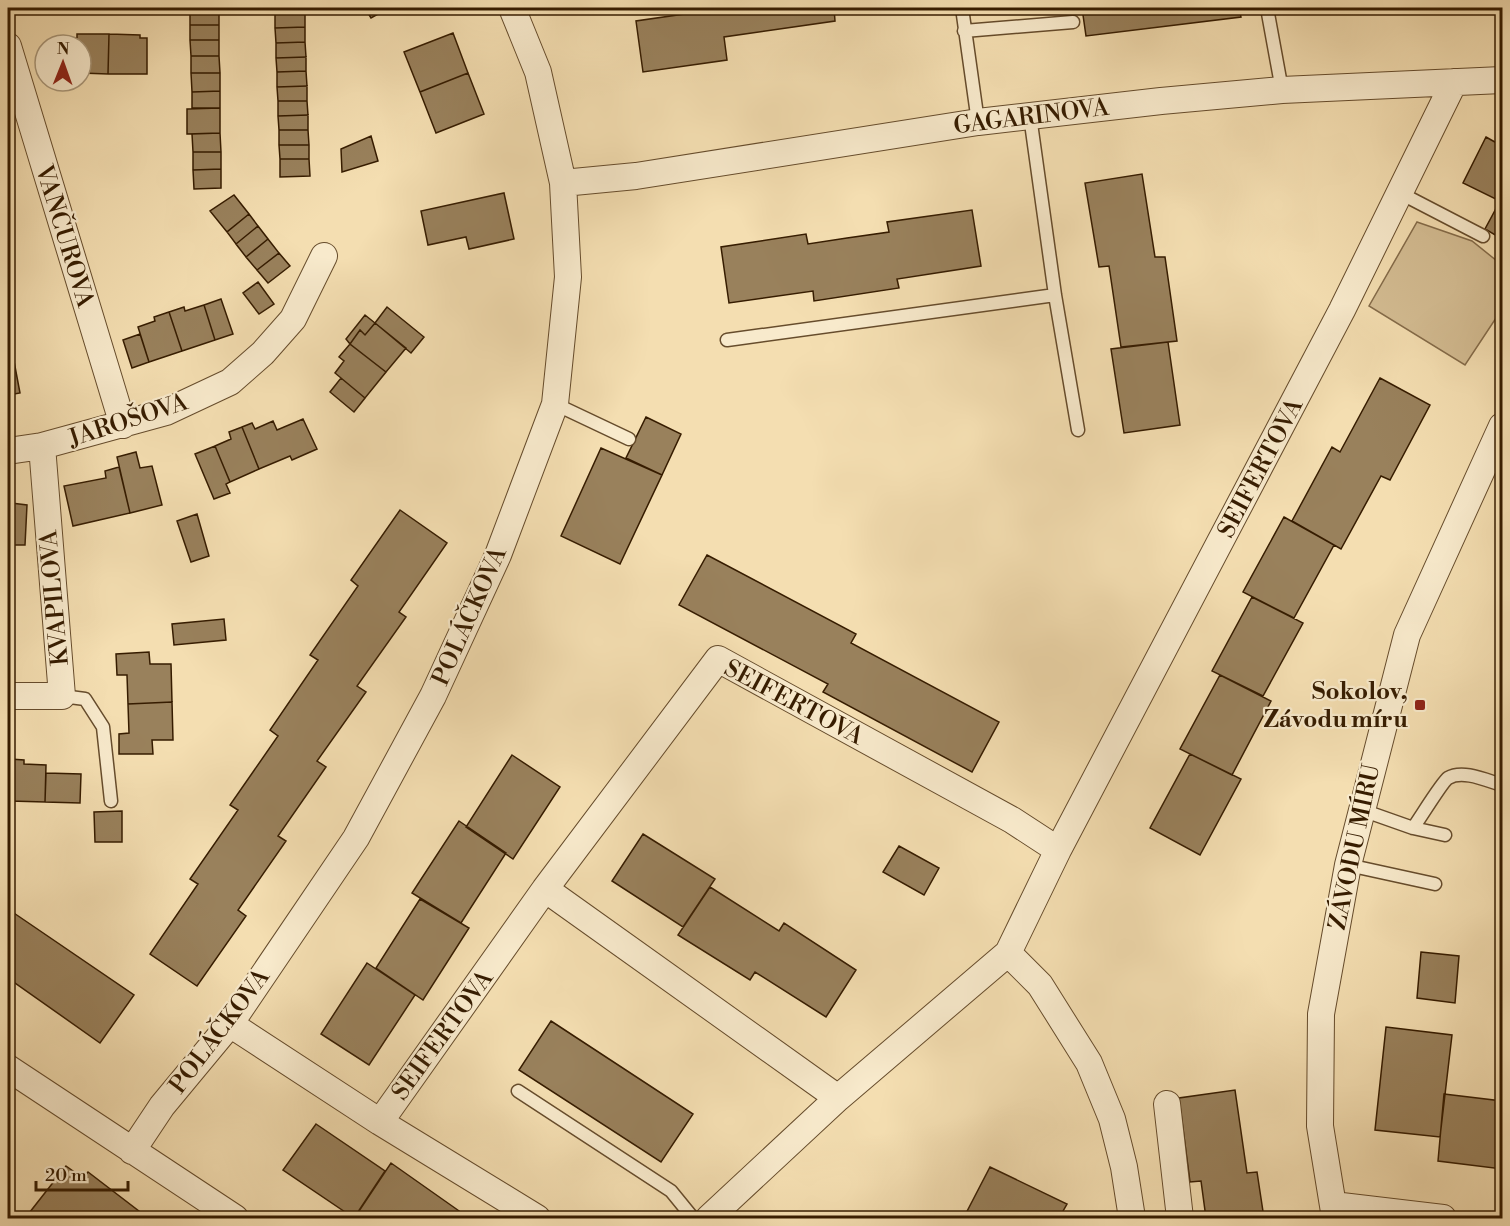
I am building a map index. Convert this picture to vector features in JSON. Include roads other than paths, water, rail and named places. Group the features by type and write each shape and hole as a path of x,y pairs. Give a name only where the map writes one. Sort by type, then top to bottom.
{"street":[{"name":"POLÁČKOVA","path":"132,1151 162,1106 230,1024 357,838 432,696 498,555 555,404 568,277 563,183 538,72 512,8"},
{"name":"VANČUROVA","path":"8,46 123,425"},
{"name":"GAGARINOVA","path":"563,183 636,176 978,122 1161,101 1282,90 1503,80"},
{"name":"SEIFERTOVA","path":"720,1215 838,1098 1008,953 1058,850 1342,310 1454,82"},
{"name":"JAROŠOVA","path":"8,451 42,446 166,412 230,382 262,353 293,319 324,256"},
{"name":"ZÁVODU MÍRU","path":"1334,1212 1320,1126 1321,1014 1348,865 1407,635 1501,430"},
{"name":"KVAPILOVA","path":"8,696 62,696 42,446"},
{"name":"SEIFERTOVA","path":"380,1122 545,890 718,659 1012,820 1058,850"},
{"path":"545,890 838,1098"},
{"path":"1008,953 1040,984 1089,1063 1112,1119 1124,1167 1132,1218"},
{"path":"230,1024 380,1122 537,1218"},
{"path":"8,1068 235,1218"},
{"path":"1167,1104 1180,1218"},
{"path":"1334,1212 1443,1218"}],"lane":[{"path":"962,8 978,122"},
{"path":"1267,8 1282,90"},
{"path":"964,31 1073,22"},
{"path":"1030,116 1054,295 1078,430"},
{"path":"1400,193 1483,236"},
{"path":"727,340 1054,295"},
{"path":"555,404 629,439"},
{"path":"62,696 85,699 103,727 111,801"},
{"path":"1413,828 1447,778 1459,775 1469,776 1503,785"},
{"path":"1362,810 1413,828 1445,835"},
{"path":"1348,865 1435,884"},
{"path":"518,1091 671,1191 693,1218"}],"place":[{"name":"Sokolov, Závodu míru","path":"1420,705"}]}
